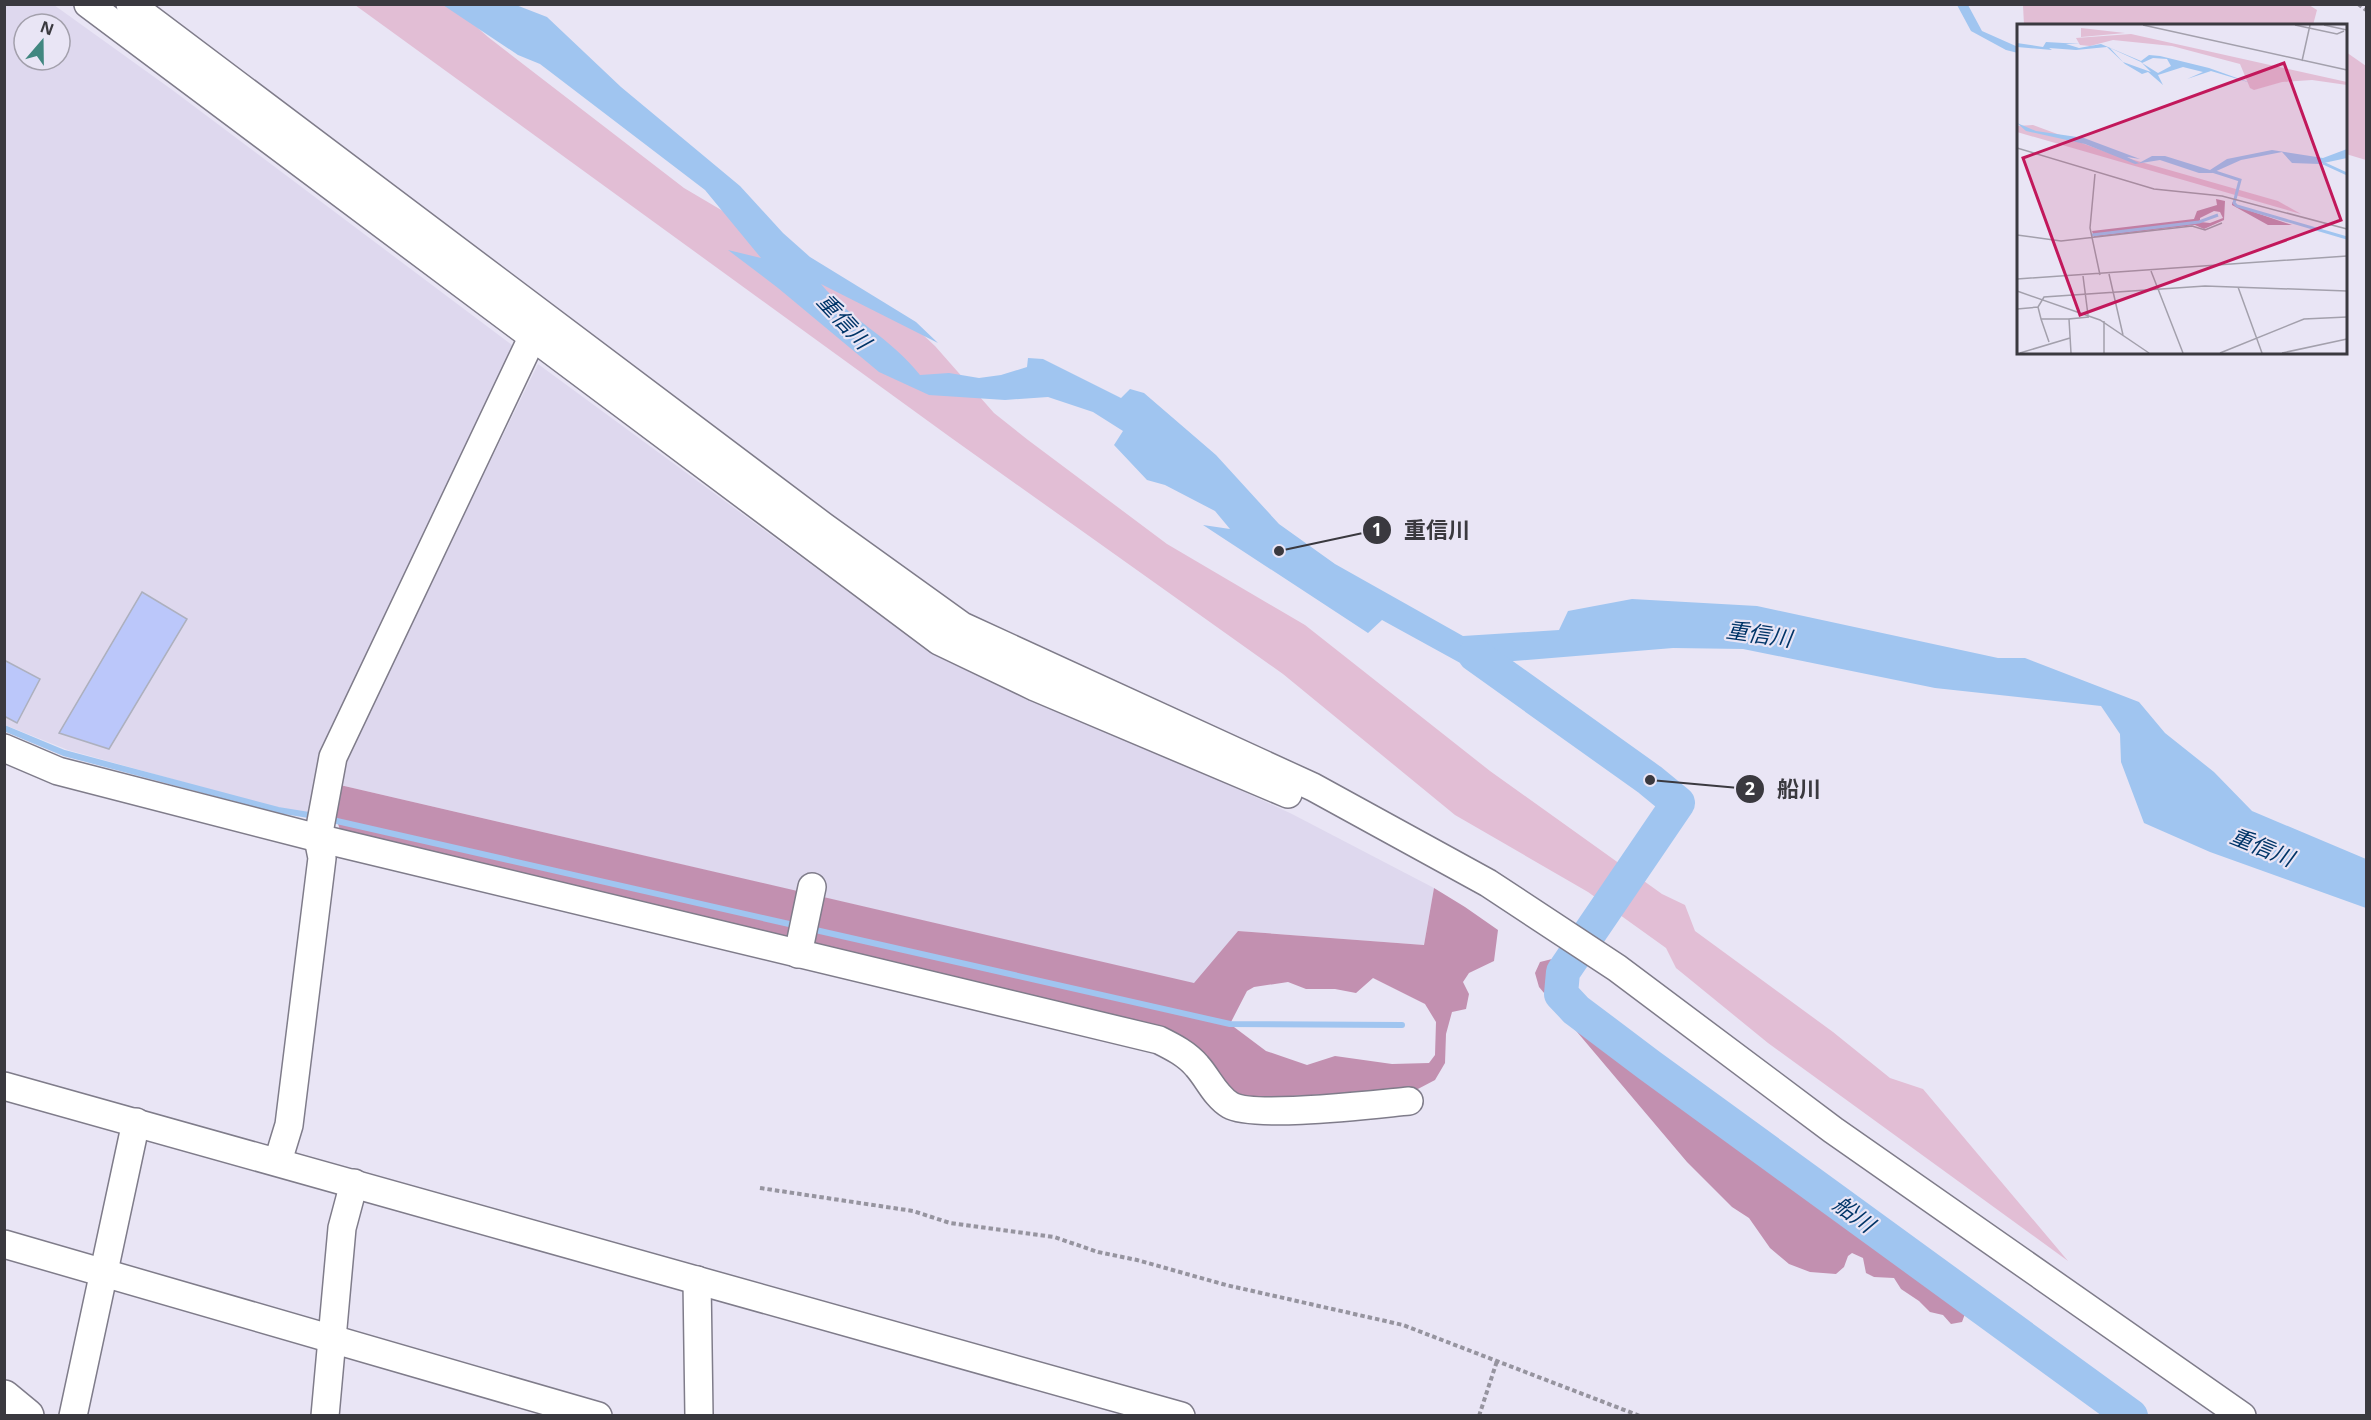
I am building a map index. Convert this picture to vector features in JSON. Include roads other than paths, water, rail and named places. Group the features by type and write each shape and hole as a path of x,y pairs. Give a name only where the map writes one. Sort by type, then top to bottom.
{"main road":[{"path":"4,1397 27,1416"}],"street":[{"path":"88,4 939,641 1035,687 1287,794 1352,806"},
{"path":"130,4 823,526 962,626 1303,782 1352,806 1488,883 1617,968 1833,1130 2242,1416"},
{"path":"278,1161 289,1125 322,858 318,838 333,757 532,338"},
{"path":"4,748 58,771 318,838 799,950 1159,1040 1178,1050 1197,1066 1214,1089 1230,1105 1248,1110 1284,1111 1410,1101"},
{"path":"799,950 811,891"},
{"path":"4,1086 1181,1416"},
{"path":"73,1416 136,1122"},
{"path":"326,1416 342,1228 354,1183"},
{"path":"4,1244 598,1416"},
{"path":"697,1280 699,1416"}],"water":[{"path":"443,5 516,5 547,17 621,87 740,186 783,233 810,257 916,322 938,343 821,284 845,308 909,362 920,375 949,373 979,378 1001,375 1027,367 1028,358 1043,359 1121,398 1130,389 1144,393 1216,455 1279,524 1335,564 1463,636 1559,630 1568,611 1632,599 1757,606 1998,658 2025,658 2139,702 2165,733 2214,772 2252,811 2366,859 2366,908 2210,852 2144,823 2121,762 2120,734 2101,706 1935,688 1743,649 1673,648 1502,662 1473,670 1382,620 1368,633 1203,525 1230,529 1215,511 1165,485 1147,480 1114,445 1123,431 1093,412 1048,397 1005,400 929,395 879,372 778,288 728,250 761,258 705,190 540,64 518,55"},
{"path":"1957,5 1968,5 1982,31 2017,47 2017,53 2006,50 1971,31"}],"waterway":[{"name":"船川","path":"1475,655 1650,780 1678,803 1563,972 1561,994 1576,1010 1649,1065 2131,1416"},
{"path":"4,728 64,753 278,810 315,816"},
{"path":"328,819 798,926"},
{"path":"811,929 1230,1024 1402,1025"}],"place":[{"name":"重信川","path":"1279,551"},
{"name":"船川","path":"1650,780"}]}
